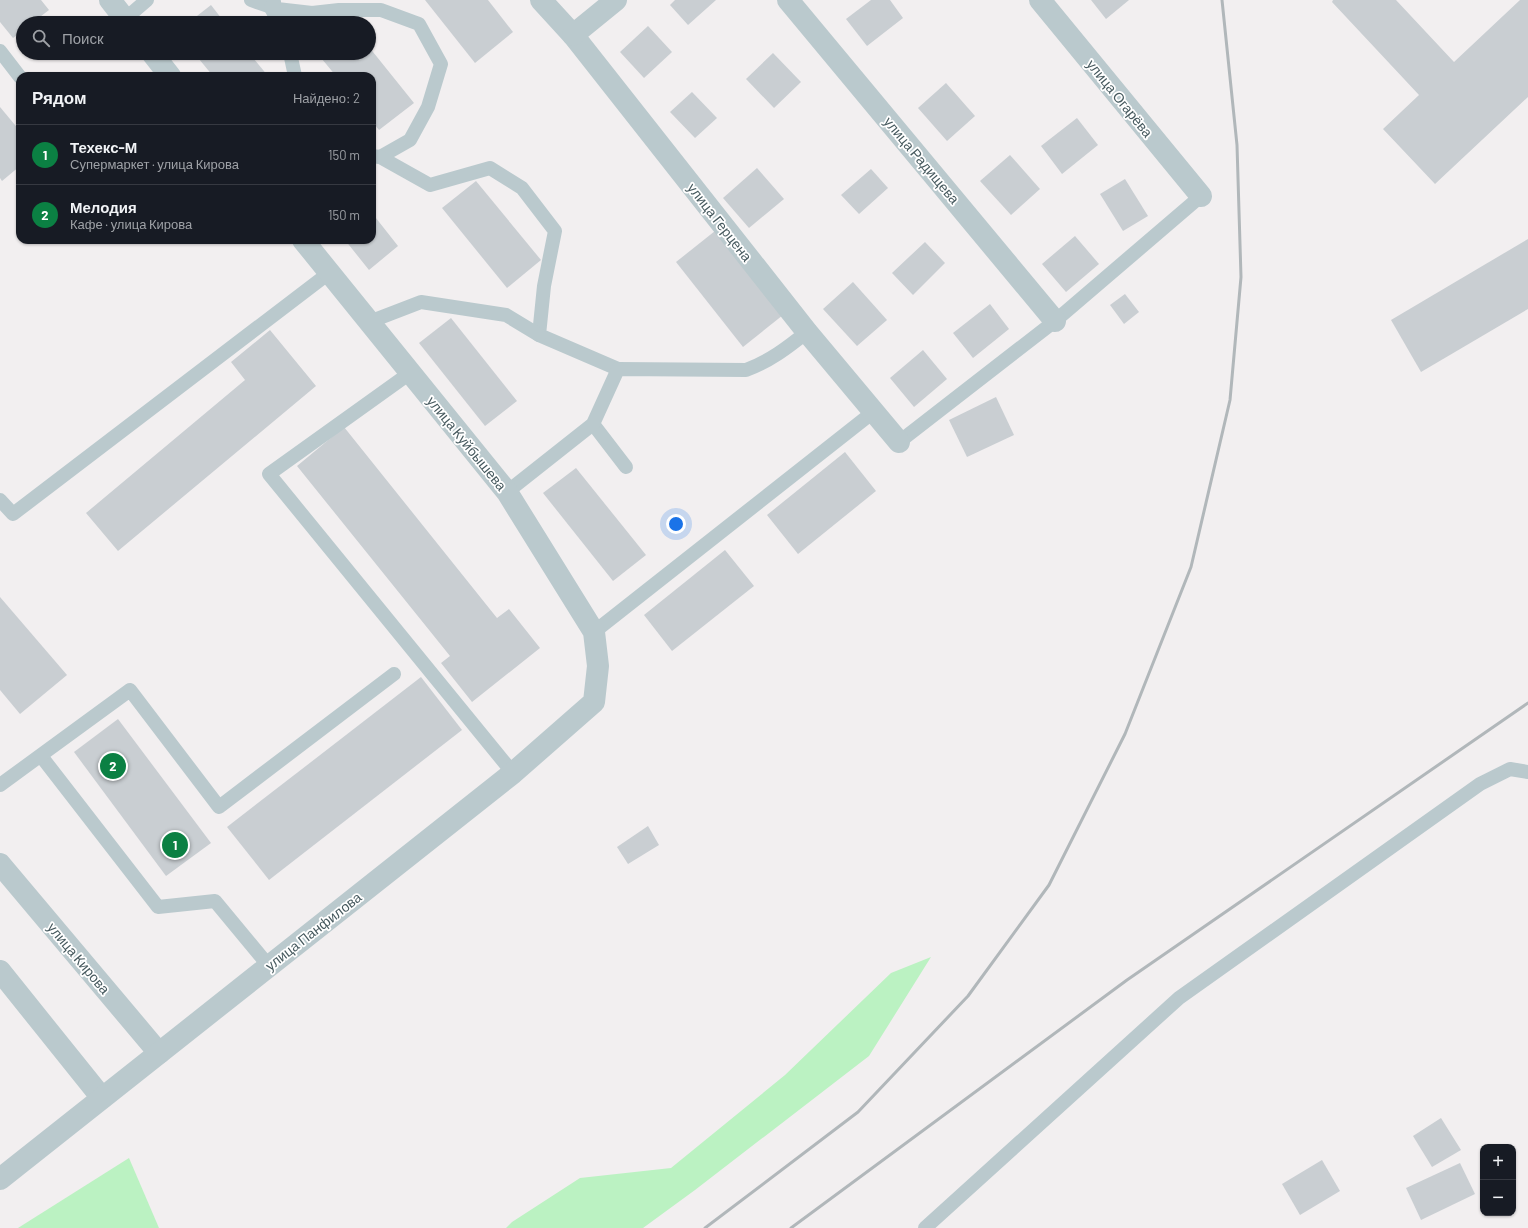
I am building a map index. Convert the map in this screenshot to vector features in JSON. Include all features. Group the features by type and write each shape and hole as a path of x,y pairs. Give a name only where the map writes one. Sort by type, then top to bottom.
{"street":[{"path":"110,0 122,16"},
{"name":"улица Герцена","path":"541,0 573,35 807,332 872,413 899,442"},
{"path":"573,35 616,0"},
{"name":"улица Радищева","path":"788,0 1055,321"},
{"name":"улица Огарёва","path":"1040,0 1201,196"},
{"path":"157,60 167,72"},
{"name":"улица Куйбышева","path":"305,244 507,492 594,632 598,666"},
{"name":"улица Панфилова","path":"0,1179 513,772 594,702 598,666"},
{"name":"улица Кирова","path":"0,864 159,1053"},
{"path":"0,971 102,1098"}],"lane":[{"path":"131,16 147,0"},
{"path":"251,0 312,13 339,10 381,10 419,24 441,64 428,107 410,140 376,157"},
{"path":"273,4 276,16"},
{"path":"0,51 16,72"},
{"path":"292,60 294,72"},
{"path":"376,157 430,185 490,168 522,188 555,232 544,286 539,335"},
{"path":"899,442 1055,321 1201,196"},
{"path":"0,500 14,514 329,272"},
{"path":"369,322 421,302 506,316 539,335 618,369 746,370 765,363 784,351 807,332"},
{"path":"507,492 593,424 618,369"},
{"path":"410,373 269,474 513,772"},
{"path":"594,632 872,413"},
{"path":"593,424 626,467"},
{"path":"0,785 130,690 219,806 394,674"},
{"path":"41,756 158,906 215,901 268,966"},
{"path":"925,1228 1179,998 1480,784 1510,769 1528,772"}],"green space":[{"path":"931,957 869,1056 695,1190 643,1228 506,1228 512,1222 580,1178 671,1168 785,1075 891,973"},
{"path":"129,1158 159,1228 18,1228"}],"building":[{"path":"0,0 41,0 49,10 41,16 16,16 16,36 13,38 0,22"},
{"path":"425,0 488,0 513,32 475,63"},
{"path":"675,0 716,0 688,25 670,5"},
{"path":"871,0 890,0 903,18 867,46 846,19"},
{"path":"1091,0 1129,0 1106,19"},
{"path":"1333,0 1396,0 1454,62 1520,0 1528,0 1528,97 1435,184 1383,129 1419,95 1332,2"},
{"path":"211,5 220,16 197,16"},
{"path":"648,26 672,52 644,78 620,52"},
{"path":"773,53 801,82 774,108 746,79"},
{"path":"376,56 414,103 379,130 376,126 376,72 333,72 323,60 376,60"},
{"path":"200,60 255,60 265,72 210,72"},
{"path":"946,83 975,116 947,141 918,108"},
{"path":"692,92 717,118 695,138 670,112"},
{"path":"0,107 16,126 16,169 2,181 0,178"},
{"path":"1077,118 1098,145 1062,174 1041,146"},
{"path":"1010,155 1040,189 1011,215 980,181"},
{"path":"757,168 784,199 749,228 723,198"},
{"path":"871,169 888,188 859,214 841,195"},
{"path":"1125,179 1148,216 1123,231 1100,194"},
{"path":"476,181 541,260 507,288 442,208"},
{"path":"376,218 398,246 369,270 348,244 376,244"},
{"path":"715,231 783,315 743,347 676,262"},
{"path":"1075,236 1099,264 1066,292 1042,264"},
{"path":"1528,239 1528,309 1421,372 1391,320"},
{"path":"925,242 945,263 913,295 892,273"},
{"path":"853,282 887,320 857,346 823,309"},
{"path":"1125,294 1139,312 1124,324 1110,305"},
{"path":"990,304 1009,329 973,358 953,333"},
{"path":"451,318 517,401 485,426 419,343"},
{"path":"270,330 316,386 118,551 86,513 245,380 231,362"},
{"path":"923,350 947,379 914,407 890,378"},
{"path":"996,397 1014,435 967,457 949,420"},
{"path":"344,427 497,618 509,609 540,648 472,702 441,663 450,656 297,466"},
{"path":"845,452 876,491 798,554 767,515"},
{"path":"576,468 646,555 613,581 543,493"},
{"path":"725,550 754,586 672,651 644,615"},
{"path":"0,597 67,675 20,714 0,690"},
{"path":"421,677 462,730 269,880 227,827"},
{"path":"118,719 211,843 166,876 74,752"},
{"path":"648,826 659,845 628,864 617,847"},
{"path":"1441,1118 1461,1150 1432,1167 1413,1136"},
{"path":"1322,1160 1340,1191 1300,1215 1282,1184"},
{"path":"1460,1163 1475,1194 1421,1220 1406,1188"}],"railway":[{"path":"705,1228 858,1112 968,996 1049,885 1125,734 1191,567 1230,400 1241,277 1237,145 1222,0"},
{"path":"791,1228 1127,980 1528,703"}],"place":[{"name":"Мелодия","path":"113,766"},
{"name":"Техекс-М","path":"175,845"}]}
